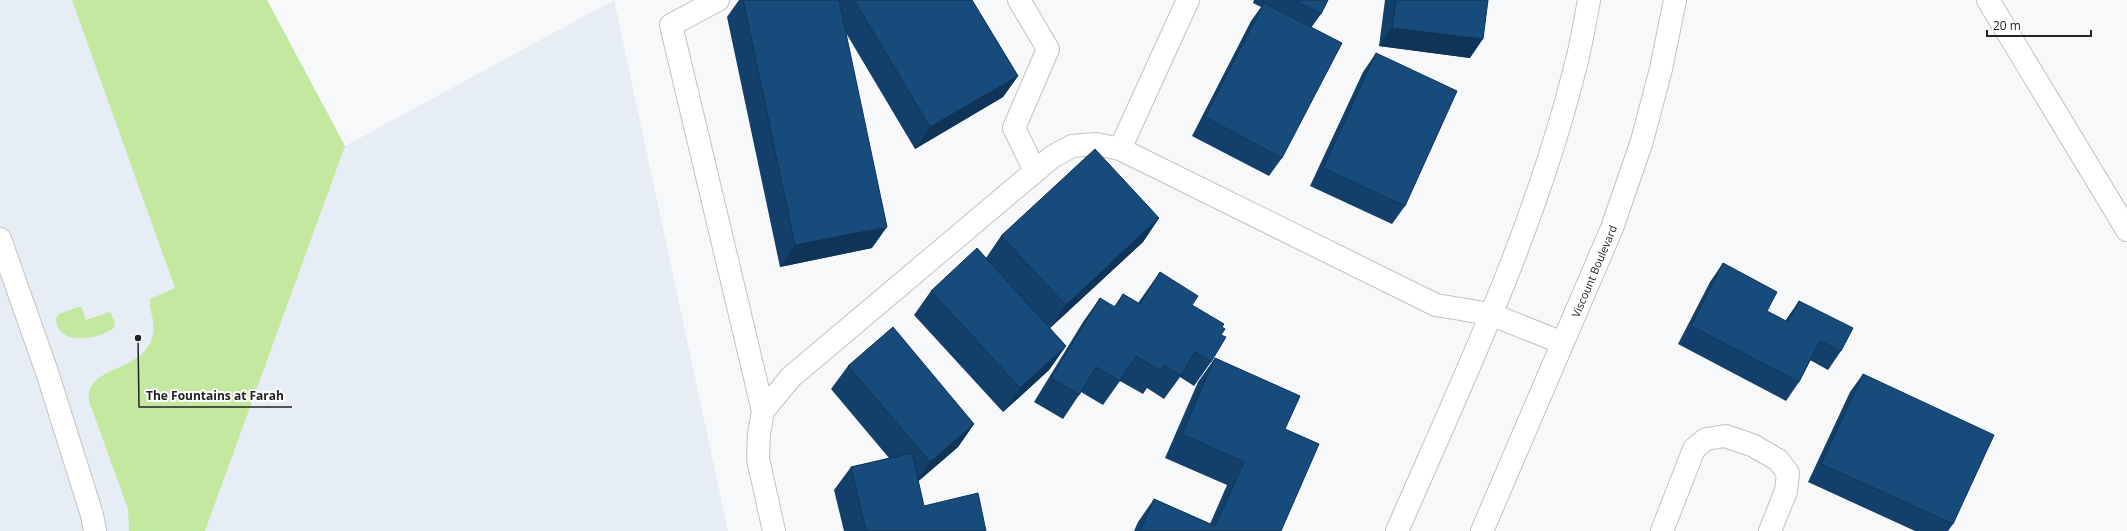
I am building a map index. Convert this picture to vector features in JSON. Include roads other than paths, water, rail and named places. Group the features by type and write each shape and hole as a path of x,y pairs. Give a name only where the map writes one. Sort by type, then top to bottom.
{"main road":[{"path":"718,0 670,25 763,411 758,459 774,531"},
{"path":"1019,0 1048,49 1014,128 1035,171"},
{"path":"1120,149 1188,0"},
{"path":"1397,531 1514,257 1548,164 1576,68 1589,0"},
{"name":"Viscount Boulevard","path":"1482,531 1612,228 1642,141 1661,70 1674,0"},
{"path":"1988,0 2127,230"},
{"path":"763,411 791,377 1052,157 1072,146 1096,144 1120,149 1436,305 1490,314 1563,343"},
{"path":"0,239 48,375 92,515 95,531"},
{"path":"1662,531 1694,449 1706,439 1725,436 1752,445 1778,460 1788,473 1786,491 1770,531"}],"place":[{"name":"The Fountains at Farah","path":"138,338"}]}
